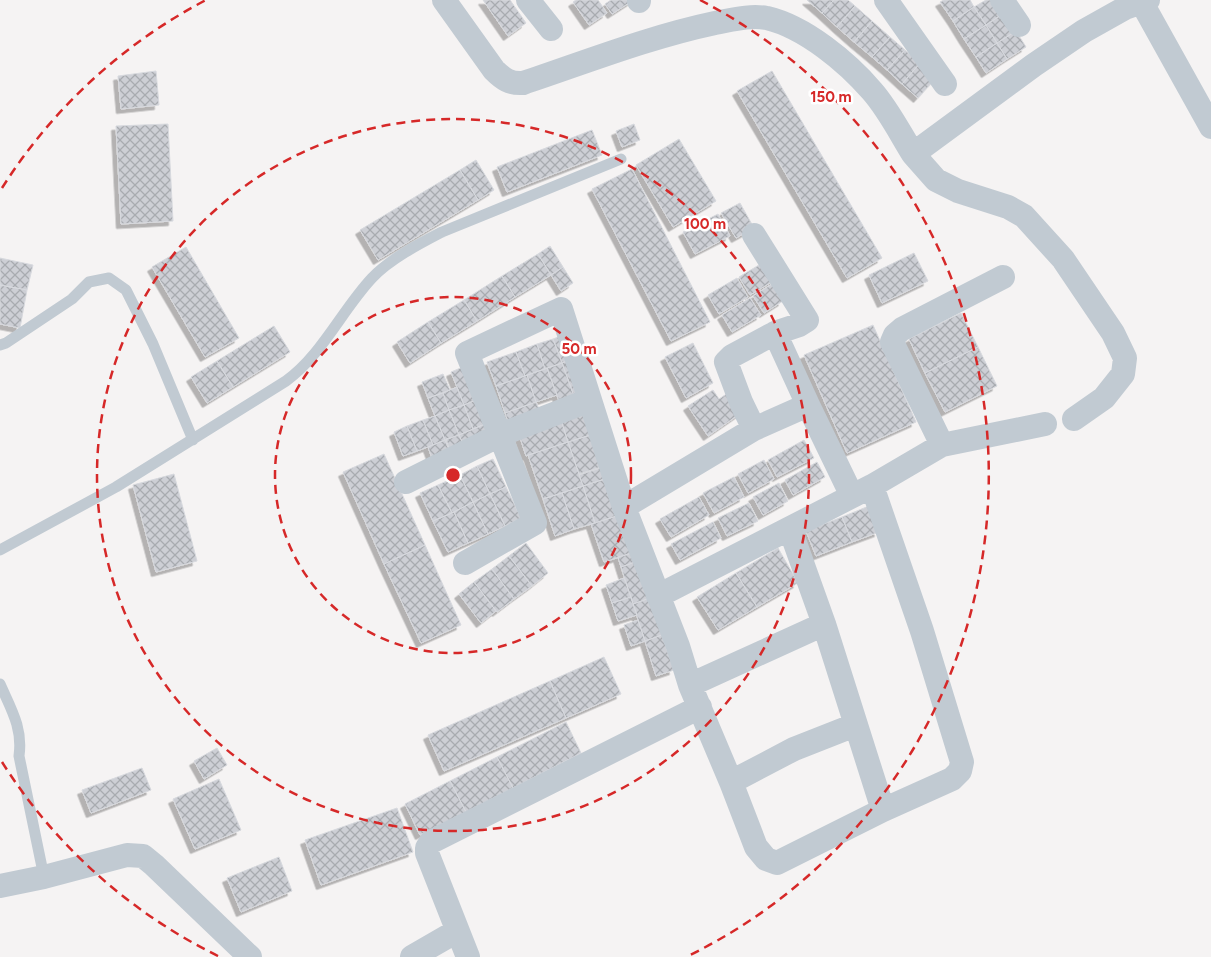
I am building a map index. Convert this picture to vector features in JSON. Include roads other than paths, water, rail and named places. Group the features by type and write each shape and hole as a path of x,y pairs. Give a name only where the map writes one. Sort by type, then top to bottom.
{"street":[{"path":"444,0 494,70 503,79 513,84 523,83 682,30 740,18 768,19 804,34 844,62 872,91 913,154 936,180 958,191 1008,207 1024,216 1063,259 1113,333 1125,358 1123,374 1104,398 1074,419"},
{"path":"528,0 551,29"},
{"path":"886,0 945,84"},
{"path":"1002,0 1019,25"},
{"path":"913,154 1084,30 1125,8 1145,1 1211,127"},
{"path":"754,234 807,320 799,325 775,333 732,356 726,362 741,402 754,429"},
{"path":"942,446 892,342 895,335 902,329 1003,277"},
{"path":"465,563 534,523 467,353 562,309 624,507 690,684 756,847 766,859 777,863 883,810 952,779 960,771 962,762 922,630 862,491 808,405 775,333"},
{"path":"406,482 500,435 590,400"},
{"path":"624,507 754,429 808,405"},
{"path":"658,596 862,491 942,446 1045,424"},
{"path":"790,529 824,624 883,810"},
{"path":"690,684 824,624"},
{"path":"468,957 427,853 427,848 431,842 700,707"},
{"path":"731,782 794,749 855,725"},
{"path":"0,886 44,877 128,855 143,856 250,957"},
{"path":"412,957 457,931"}],"lane":[{"path":"0,550 116,487 296,374 372,278 407,252 442,232 620,159"},
{"path":"0,345 72,299 89,282 109,278 126,290 153,344 193,440"},
{"path":"0,684 20,731 19,756 44,877"}]}
